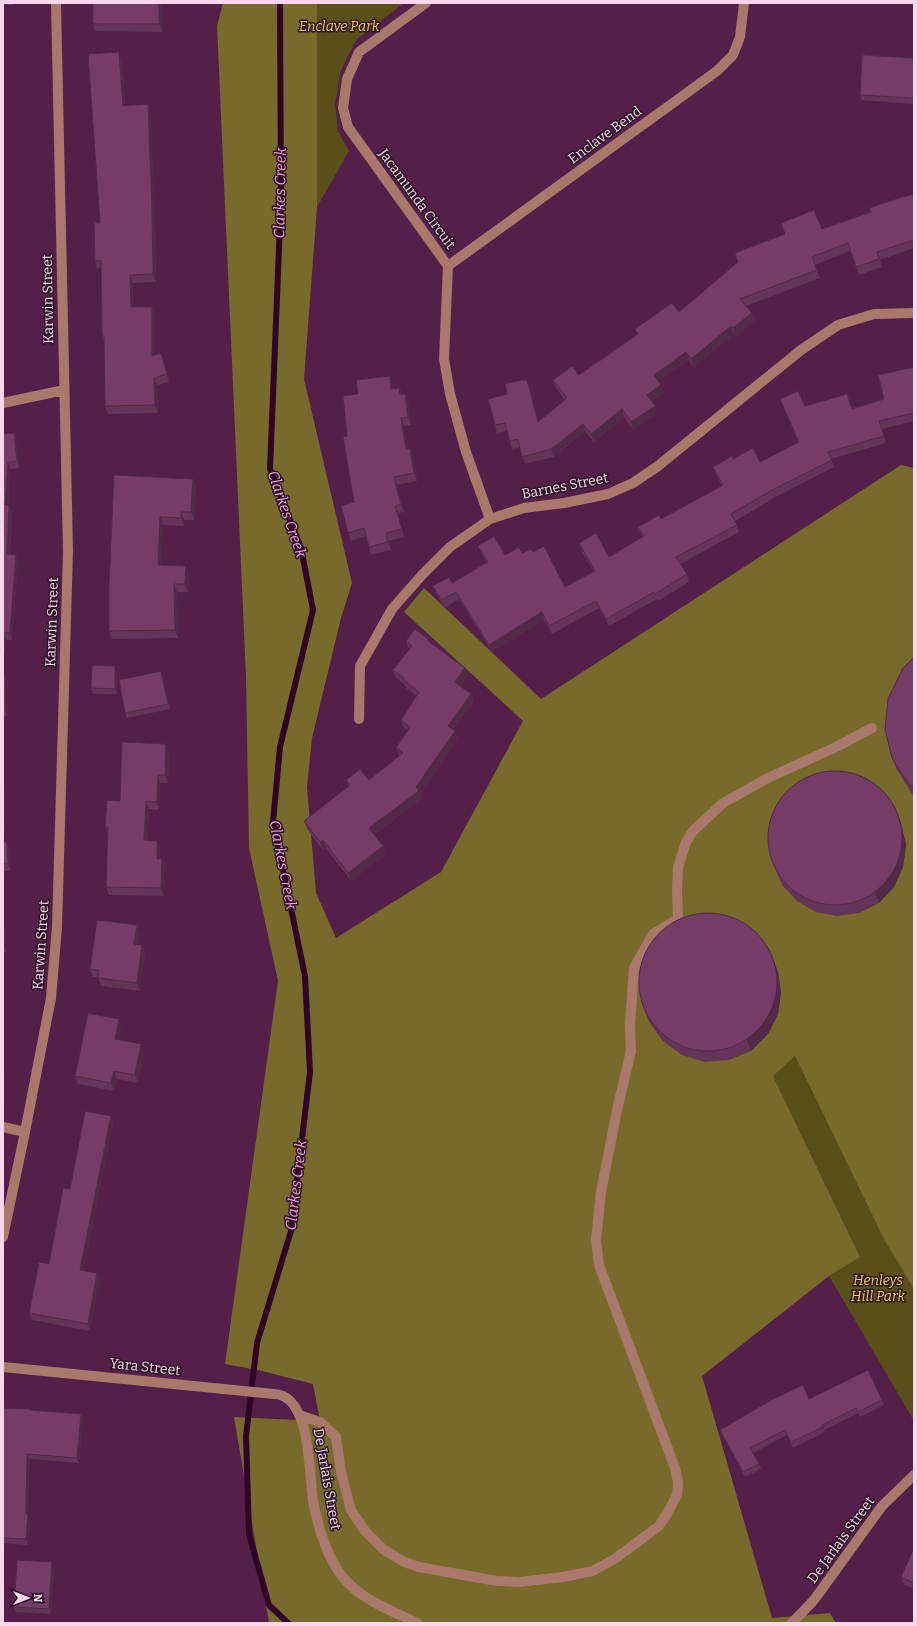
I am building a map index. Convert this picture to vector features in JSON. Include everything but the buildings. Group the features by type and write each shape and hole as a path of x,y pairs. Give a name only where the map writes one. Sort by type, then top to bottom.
{"street":[{"name":"Karwin Street","path":"3,1237 51,998 57,926 68,551 56,3"},
{"name":"Jacamunda Circuit","path":"426,3 359,52 347,79 343,108 348,127 448,266 444,359 450,394 466,452 490,518"},
{"name":"Enclave Bend","path":"448,266 717,71 733,55 740,37 744,3"},
{"name":"Barnes Street","path":"359,719 360,666 392,609 450,548 490,518 524,508 564,503 608,494 633,483 658,466 801,350 838,325 874,314 914,313"},
{"path":"3,403 64,390"},
{"path":"299,1414 320,1422 336,1437 341,1472 351,1510 365,1531 391,1555 404,1562 419,1567 497,1581 519,1582 564,1577 593,1571 616,1558 659,1526 677,1495 678,1482 675,1468 599,1265 596,1240 601,1192 630,1051 630,1024 634,968 653,934 678,919 678,868 686,842 693,831 723,803 768,778 836,747 872,728"},
{"path":"3,1127 25,1132"},
{"name":"Yara Street","path":"3,1367 279,1395"},
{"name":"De Jarlais Street","path":"279,1395 293,1404 299,1414 305,1430 313,1499 318,1525 327,1550 338,1571 367,1599 417,1623"},
{"name":"De Jarlais Street","path":"792,1623 814,1600 882,1506 914,1475"}],"green space":[{"name":"Enclave Park","path":"317,3 404,3 356,40 341,70 335,104 338,131 349,151 317,207"},
{"name":"Henleys Hill Park","path":"795,1056 884,1238 914,1217 914,1421 829,1276 860,1257 773,1076"}],"shaded area":[{"path":"223,3 317,3 317,207 304,379 352,583 341,618 312,738 307,787 316,893 336,938 441,872 523,721 404,612 424,588 541,699 901,465 914,468 914,1289 884,1239 795,1056 773,1076 860,1257 829,1276 702,1376 772,1618 830,1613 836,1623 269,1623 234,1417 320,1421 313,1384 262,1371 225,1364 278,981 249,848 246,677 217,26"}],"waterway":[{"name":"Clarkes Creek","path":"280,3 281,199 270,469 301,548 313,610 280,747 273,822 305,976 310,1072 291,1231 257,1343 246,1436 249,1534 269,1605 288,1623"}]}
